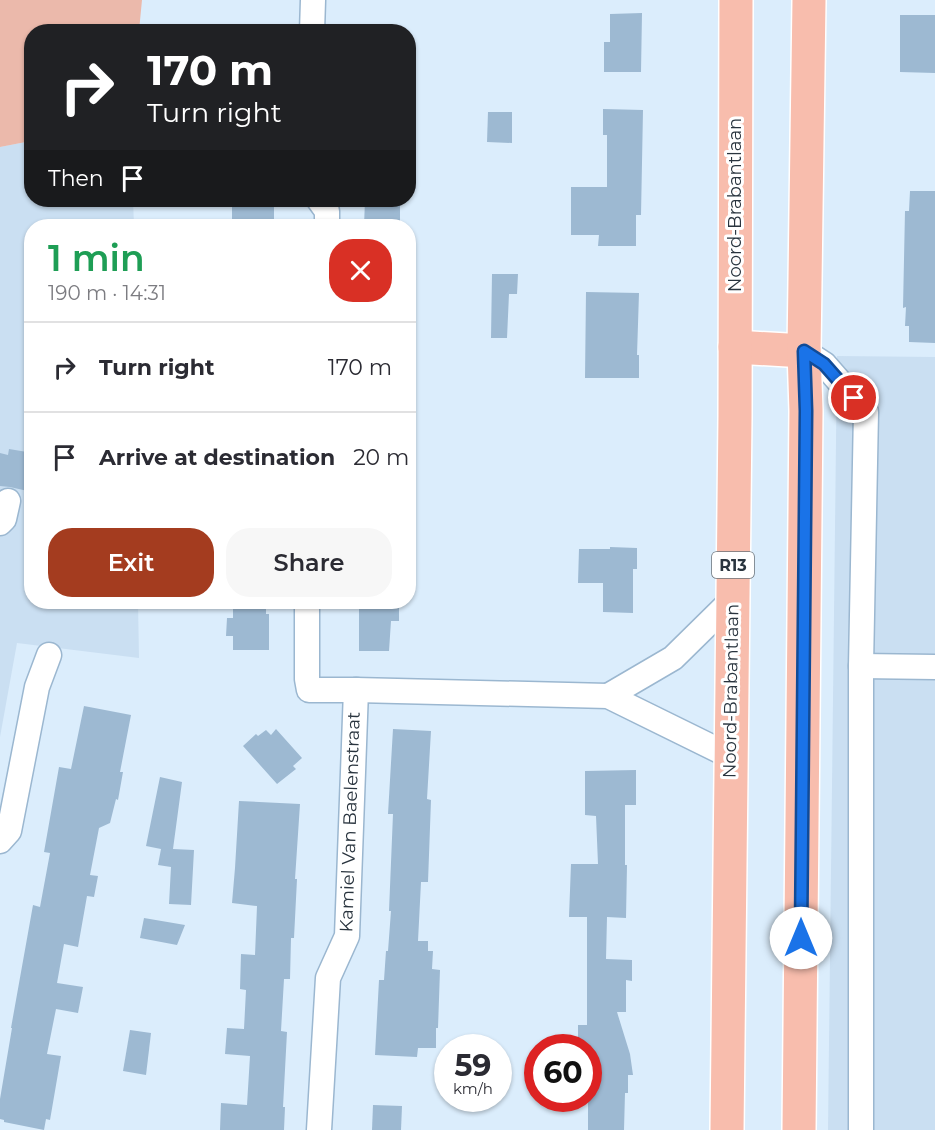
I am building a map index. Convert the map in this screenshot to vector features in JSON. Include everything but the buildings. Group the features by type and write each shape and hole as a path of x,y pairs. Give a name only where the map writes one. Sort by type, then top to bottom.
{"main road":[{"name":"Noord-Brabantlaan","path":"727,1130 736,0"},
{"path":"799,1130 806,411 804,351 809,0"},
{"path":"735,347 804,351"}],"street":[{"path":"312,24 313,0"},
{"path":"804,351 824,364 866,412 861,666 861,1130"},
{"path":"608,696 673,658 732,600"},
{"name":"Kamiel Van Baelenstraat","path":"307,609 309,690 608,696 730,756"},
{"path":"0,841 9,831 37,687 49,655"},
{"path":"861,666 935,667"},
{"name":"Kamiel Van Baelenstraat","path":"320,1130 328,978 347,936 356,690"}],"shaded area":[{"path":"0,0 142,0 140,24 24,24 24,142 0,147"},
{"path":"24,142 24,207 133,207 134,219 24,219 24,609 138,609 139,658 17,643 0,737 0,147"},
{"path":"837,356 935,357 935,1130 828,1130"}],"route":[{"path":"801,938 806,411 804,351 824,364 854,398"}]}
